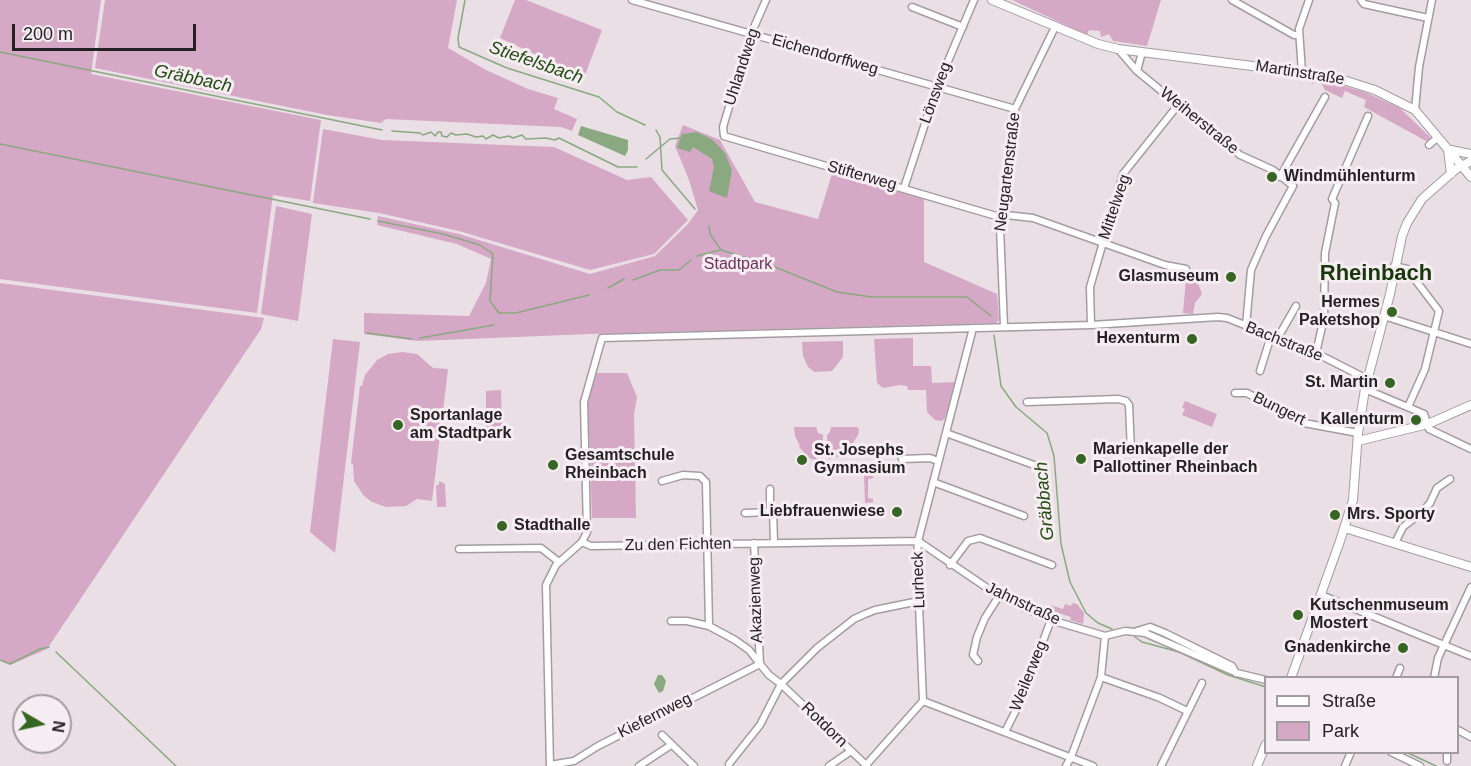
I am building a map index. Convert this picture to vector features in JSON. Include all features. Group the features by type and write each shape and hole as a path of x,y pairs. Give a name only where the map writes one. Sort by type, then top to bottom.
{"main road":[{"name":"Martinstraße","path":"997,1 1080,38 1118,49 1331,76 1361,85 1394,98 1415,110 1471,177"},
{"path":"1451,174 1449,149 1471,154"},
{"path":"1292,676 1353,500 1358,437 1365,389 1402,236 1413,212 1428,194 1451,174 1471,161"},
{"path":"1358,437 1428,424 1471,405"},
{"path":"1345,528 1471,567"},
{"path":"1257,766 1264,749"}],"street":[{"name":"Eichendorffweg","path":"634,0 1015,109"},
{"name":"Uhlandweg","path":"724,136 723,127 751,34 766,0"},
{"name":"Lönsweg","path":"904,188 937,87 974,0"},
{"path":"1232,0 1294,35 1299,35"},
{"path":"1302,72 1299,29 1309,0"},
{"path":"1360,0 1364,4 1428,18"},
{"path":"1415,110 1419,67 1432,0"},
{"path":"912,7 963,27"},
{"name":"Neugartenstraße","path":"1004,326 1000,215 1015,109 1055,27"},
{"name":"Weiherstraße","path":"1118,49 1137,70 1240,155 1273,170 1293,186 1251,270 1246,326"},
{"path":"1137,70 1142,52"},
{"path":"1280,177 1325,97"},
{"name":"Mittelweg","path":"1091,325 1090,286 1123,174 1178,105"},
{"path":"1316,353 1324,318 1325,253 1335,203 1332,199 1368,116"},
{"name":"Stifterweg","path":"724,136 962,206 1000,215 1033,218 1174,268 1186,268"},
{"path":"1428,145 1438,137"},
{"path":"1394,266 1407,270 1440,308 1425,369 1408,407"},
{"path":"1280,340 1280,334 1296,306"},
{"path":"1384,316 1471,344"},
{"name":"Bachstraße","path":"1091,325 1227,318 1316,353 1367,379"},
{"path":"550,766 545,596 550,575 559,562 582,542 587,532 584,402 602,338 1091,325"},
{"name":"Lurheck","path":"924,701 918,541 973,328"},
{"path":"1260,371 1271,336"},
{"path":"1365,389 1424,414 1430,429 1471,449"},
{"name":"Bungert","path":"1235,393 1247,393 1304,423 1358,437"},
{"path":"1027,402 1118,399 1126,401 1129,405 1131,451"},
{"path":"946,433 1045,470"},
{"path":"902,459 930,458 938,461"},
{"path":"662,481 683,475 700,476 706,482 709,626"},
{"path":"1395,543 1402,527 1422,512 1430,503 1437,488 1450,478"},
{"path":"933,482 1024,516"},
{"path":"770,489 774,542"},
{"path":"745,513 796,511"},
{"path":"950,565 968,541 980,538 1052,565"},
{"name":"Zu den Fichten","path":"582,542 591,546 918,541"},
{"name":"Jahnstraße","path":"918,541 950,565 999,596 1051,620 1105,636"},
{"name":"Akazienweg","path":"754,543 760,664 781,684"},
{"path":"459,549 541,548 559,562"},
{"path":"1434,676 1438,658 1471,587"},
{"path":"978,661 973,655 977,637 985,618 999,596"},
{"path":"1321,596 1471,657"},
{"path":"729,764 760,725 781,684 817,648 854,619 875,610 919,601"},
{"name":"Weilerweg","path":"1005,732 1051,620"},
{"path":"671,621 687,621 709,626 749,650 760,664"},
{"path":"1066,766 1101,677 1105,636 1125,631 1135,632 1165,641 1236,673 1264,680"},
{"name":"Kiefernweg","path":"550,766 574,761 597,746 760,664"},
{"path":"1397,676 1400,668"},
{"path":"1101,677 1160,698 1187,711"},
{"path":"1161,766 1202,683"},
{"name":"Rotdorn","path":"781,684 867,765"},
{"path":"867,765 924,701"},
{"name":"Weilerweg","path":"924,701 1093,766"},
{"path":"662,735 694,766"},
{"path":"639,766 671,745"},
{"path":"829,766 851,751"},
{"path":"1392,754 1420,766"},
{"path":"1447,761 1448,754"}],"green space":[{"path":"0,0 101,0 91,74 321,120 310,201 273,195 257,313 0,279"},
{"path":"105,0 457,0 448,48 486,70 528,89 558,98 554,109 577,119 572,131 561,127 386,119 381,123 327,115 95,68"},
{"path":"515,0 526,0 602,30 585,75 500,38"},
{"path":"1012,0 1161,0 1147,46 1113,41 1109,34 1101,37 1100,31 1089,30 1087,35"},
{"path":"1315,77 1329,79 1331,82 1367,93 1400,108 1430,139 1426,141 1364,107 1366,100 1345,91 1342,98 1325,90 1321,83 1311,84"},
{"name":"Stadtpark","path":"683,125 720,140 755,202 818,219 833,171 924,199 924,262 997,294 999,320 996,323 417,341 364,334 364,313 469,316 486,283 491,259 457,244 377,225 378,216 459,234 590,274 655,256 688,224 698,210 675,146"},
{"path":"323,129 382,140 554,147 627,180 651,177 688,220 654,254 590,270 459,231 379,213 313,203"},
{"path":"276,206 312,214 298,321 261,314"},
{"path":"1186,278 1198,283 1202,294 1195,303 1193,314 1183,313"},
{"path":"0,283 264,318 261,329 47,649 10,665 0,659"},
{"path":"913,338 913,366 931,366 932,383 955,382 945,418 942,421 935,420 927,412 926,390 908,390 907,386 900,385 883,388 877,383 874,339"},
{"path":"333,339 360,342 335,553 310,532"},
{"path":"843,341 843,357 832,371 814,372 808,367 803,356 802,342"},
{"name":"Sportanlage am Stadtpark","path":"402,352 417,354 433,368 448,369 432,501 417,499 406,506 386,507 364,496 354,481 353,464 351,463 360,386 362,386 365,375 377,360 388,354"},
{"path":"596,373 627,373 637,397 634,414 636,518 592,518 588,400"},
{"path":"501,390 502,427 486,428 486,391"},
{"path":"1185,401 1217,414 1212,427 1182,415"},
{"path":"794,427 816,427 818,433 823,435 823,461 811,459 799,447"},
{"path":"831,427 857,427 859,429 848,451 838,457 828,459 827,435"},
{"path":"864,475 873,475 873,478 868,479 868,498 873,499 873,502 865,503"},
{"path":"439,481 445,484 446,507 437,507 436,485 439,485"},
{"path":"1072,603 1077,604 1084,613 1083,624 1070,620 1071,617 1049,610 1050,605 1063,609 1065,604 1071,606"}],"shaded area":[{"path":"581,126 628,140 628,150 625,156 578,135"},
{"path":"697,132 713,140 725,153 732,170 727,198 709,191 714,167 712,159 693,147 690,152 677,148 682,134"},
{"path":"658,675 662,675 666,681 663,691 659,693 654,684"}],"waterway":[{"name":"Stiefelsbach","path":"465,0 458,38 459,47 507,68 599,97 617,112 645,125"},
{"name":"Gräbbach","path":"0,52 382,130"},
{"name":"Gräbbach","path":"656,130 660,137 662,170 695,209"},
{"name":"Gräbbach","path":"392,131 423,135 431,132 435,136 441,132 442,136 447,137 451,133 467,134 476,137 483,136 486,139 493,135 499,138 509,136 513,138 522,135 526,139 555,140 559,138 618,167 637,167"},
{"name":"Gräbbach","path":"646,159 670,139 681,138"},
{"path":"0,144 370,219"},
{"path":"378,221 443,234 480,245 493,254 490,301 499,313 516,313 589,295"},
{"name":"Gräbbach","path":"709,226 710,234 721,250 770,265 837,292 872,297 967,297 991,316"},
{"path":"697,256 720,250"},
{"path":"633,280 660,270 679,270 691,260"},
{"path":"608,288 624,279"},
{"path":"420,338 494,325"},
{"path":"367,333 412,339"},
{"name":"Gräbbach","path":"994,335 1001,386 1016,407 1047,433 1054,456 1061,544 1070,582 1086,613 1098,623 1112,629"},
{"name":"Gräbbach","path":"1135,637 1142,642 1179,652 1228,675 1264,686"},
{"path":"0,660 10,664 49,647"},
{"path":"56,652 176,766"},
{"name":"Gräbbach","path":"1410,754 1436,766"}],"place":[{"name":"Windmühlenturm","path":"1272,177"},
{"name":"Glasmuseum","path":"1231,277"},
{"name":"Hermes Paketshop","path":"1392,312"},
{"name":"Hexenturm","path":"1192,339"},
{"name":"St. Martin","path":"1390,383"},
{"name":"Kallenturm","path":"1416,420"},
{"name":"Sportanlage am Stadtpark","path":"398,425"},
{"name":"Marienkapelle der Pallottiner Rheinbach","path":"1081,459"},
{"name":"St. Josephs Gymnasium","path":"802,460"},
{"name":"Gesamtschule Rheinbach","path":"553,465"},
{"name":"Liebfrauenwiese","path":"897,512"},
{"name":"Mrs. Sporty","path":"1335,515"},
{"name":"Stadthalle","path":"502,526"},
{"name":"Kutschenmuseum Mostert","path":"1298,615"},
{"name":"Gnadenkirche","path":"1403,648"}],"district":[{"name":"Rheinbach","path":"1376,274"}]}
